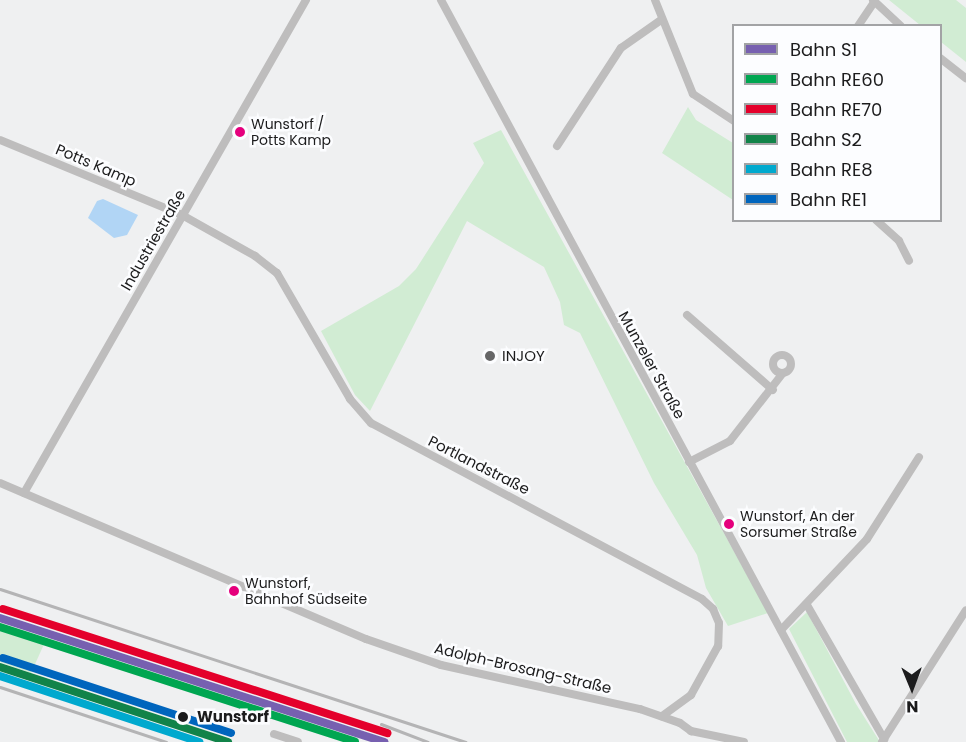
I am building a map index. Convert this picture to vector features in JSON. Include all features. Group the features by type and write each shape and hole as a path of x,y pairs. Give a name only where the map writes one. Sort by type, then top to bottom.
{"street":[{"name":"Munzeler Straße","path":"441,0 840,742"},
{"path":"656,0 661,20 693,94 732,120"},
{"name":"Industriestraße","path":"24,493 303,1"},
{"path":"859,24 874,1 899,24"},
{"path":"557,146 621,48 661,20"},
{"path":"942,60 966,78"},
{"name":"Potts Kamp","path":"0,140 182,215"},
{"name":"Portlandstraße","path":"182,215 255,256 277,273 350,399 371,423 702,598 713,609 719,623 718,646 691,695 662,716"},
{"path":"878,222 900,241 909,261"},
{"path":"687,315 773,390"},
{"path":"689,462 730,441 773,390 783,373"},
{"path":"781,630 807,605 867,538 919,457"},
{"name":"Adolph-Brosang-Straße","path":"0,483 366,639 441,666 662,716 691,731 744,742"},
{"path":"807,605 883,741 966,610"},
{"path":"274,734 298,742"}],"green space":[{"path":"889,0 956,0 966,8 966,62 942,43 942,24 919,24"},
{"path":"688,107 696,120 732,142 732,199 662,153"},
{"path":"501,130 768,613 728,626 706,588 697,555 654,483 580,333 564,325 560,302 544,267 467,221 370,411 355,395 321,331 399,286 416,269 484,163 473,143"},
{"path":"807,612 856,704 880,742 847,742 789,629"},
{"path":"0,628 45,642 31,673 0,662"}],"water":[{"path":"103,199 138,215 127,235 114,238 88,218 97,201"}],"railway":[{"path":"0,589 466,742"},
{"path":"0,687 166,742"},
{"path":"381,724 428,742"}],"rail line":[{"name":"RE70","path":"3,609 387,733"},
{"name":"S1","path":"0,618 384,742"},
{"name":"RE60","path":"0,627 355,742"},
{"name":"RE1","path":"3,658 231,733"},
{"name":"S2","path":"0,667 228,742"},
{"name":"RE8","path":"0,676 199,742"}],"place":[{"name":"Wunstorf / Potts Kamp","path":"240,132"},
{"name":"INJOY","path":"490,356"},
{"name":"Wunstorf, An der Sorsumer Straße","path":"729,524"},
{"name":"Wunstorf, Bahnhof Südseite","path":"234,591"},
{"name":"Wunstorf","path":"183,717"}]}
